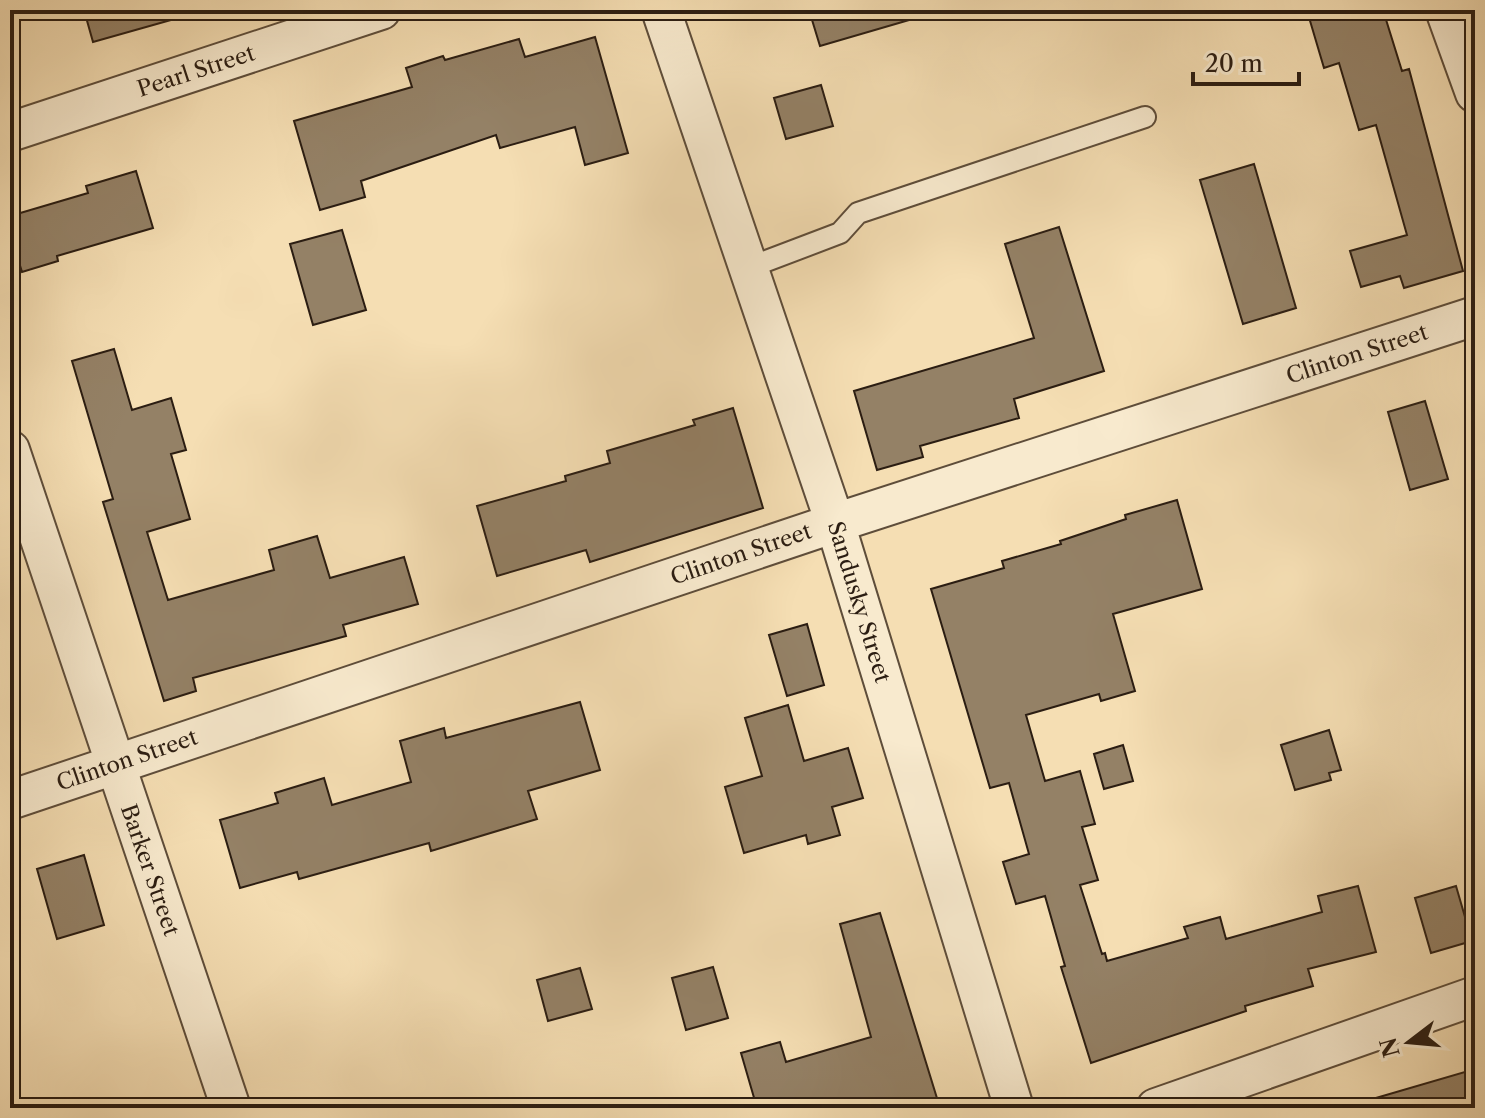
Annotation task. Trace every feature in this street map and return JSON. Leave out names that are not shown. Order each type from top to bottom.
[{"type":"street","name":"Pearl Street","points":[[10,132],[381,10]]},
{"type":"street","name":"Sandusky Street","points":[[661,10],[835,523],[1014,1108]]},
{"type":"street","points":[[1445,10],[1475,93]]},
{"type":"street","name":"Clinton Street","points":[[10,800],[835,523],[1475,316]]},
{"type":"street","name":"Barker Street","points":[[10,450],[231,1108]]},
{"type":"street","points":[[1156,1108],[1475,996]]},
{"type":"lane","points":[[748,268],[840,233],[858,213],[1145,117]]},
{"type":"building","points":[[84,10],[177,10],[178,18],[93,42]]},
{"type":"building","points":[[809,10],[915,10],[916,18],[820,46]]},
{"type":"building","points":[[1323,10],[1383,10],[1402,71],[1409,69],[1463,271],[1404,288],[1400,276],[1361,287],[1350,251],[1407,235],[1376,125],[1359,130],[1339,63],[1324,68],[1308,14]]},
{"type":"building","points":[[595,37],[628,153],[585,165],[575,127],[500,148],[496,135],[361,181],[365,197],[320,210],[294,121],[412,87],[406,68],[443,56],[445,60],[519,39],[525,57]]},
{"type":"building","points":[[821,85],[833,126],[786,139],[774,98]]},
{"type":"building","points":[[1254,164],[1296,308],[1243,324],[1200,180]]},
{"type":"building","points":[[136,171],[153,228],[57,256],[58,261],[22,272],[10,233],[10,216],[88,193],[86,186]]},
{"type":"building","points":[[1059,227],[1104,371],[1014,399],[1019,418],[920,446],[923,457],[877,470],[854,391],[1034,338],[1005,244]]},
{"type":"building","points":[[342,230],[366,310],[313,325],[290,244]]},
{"type":"building","points":[[114,349],[132,410],[171,398],[186,450],[171,454],[190,519],[147,532],[168,600],[274,570],[269,550],[317,536],[330,578],[404,557],[418,604],[343,625],[346,636],[193,678],[196,691],[164,701],[103,502],[113,499],[72,361]]},
{"type":"building","points":[[1425,401],[1448,479],[1410,490],[1388,412]]},
{"type":"building","points":[[733,408],[763,508],[590,562],[586,550],[497,576],[477,506],[566,481],[565,476],[610,463],[607,451],[695,425],[693,420]]},
{"type":"building","points":[[1177,500],[1202,589],[1113,614],[1135,691],[1101,701],[1099,694],[1026,715],[1045,781],[1080,771],[1095,824],[1082,827],[1098,880],[1080,885],[1102,954],[1105,953],[1107,961],[1188,938],[1184,927],[1220,917],[1226,939],[1322,912],[1318,896],[1358,886],[1376,952],[1308,969],[1313,986],[1245,1006],[1246,1011],[1091,1063],[1061,967],[1065,966],[1045,896],[1016,904],[1003,862],[1029,854],[1009,783],[990,788],[931,589],[1004,568],[1002,561],[1061,544],[1060,541],[1126,519],[1125,515]]},
{"type":"building","points":[[807,624],[824,685],[787,696],[769,635]]},
{"type":"building","points":[[580,702],[600,770],[528,791],[537,819],[431,851],[429,843],[299,879],[297,872],[240,888],[220,820],[278,803],[275,793],[324,778],[332,805],[411,782],[400,741],[444,728],[446,738]]},
{"type":"building","points":[[788,705],[804,761],[848,748],[863,798],[832,807],[840,835],[808,844],[806,835],[744,853],[725,787],[762,776],[745,718]]},
{"type":"building","points":[[1329,730],[1341,770],[1329,773],[1331,780],[1295,790],[1281,745]]},
{"type":"building","points":[[1123,745],[1133,781],[1104,789],[1094,754]]},
{"type":"building","points":[[84,855],[104,925],[57,939],[37,869]]},
{"type":"building","points":[[1456,886],[1472,941],[1431,953],[1415,898]]},
{"type":"building","points":[[880,913],[940,1108],[757,1108],[741,1053],[780,1042],[786,1062],[871,1037],[840,924]]},
{"type":"building","points":[[713,967],[728,1018],[686,1030],[672,978]]},
{"type":"building","points":[[580,968],[592,1009],[548,1021],[537,980]]},
{"type":"building","points":[[1475,1069],[1475,1108],[1370,1108],[1369,1100]]}]
